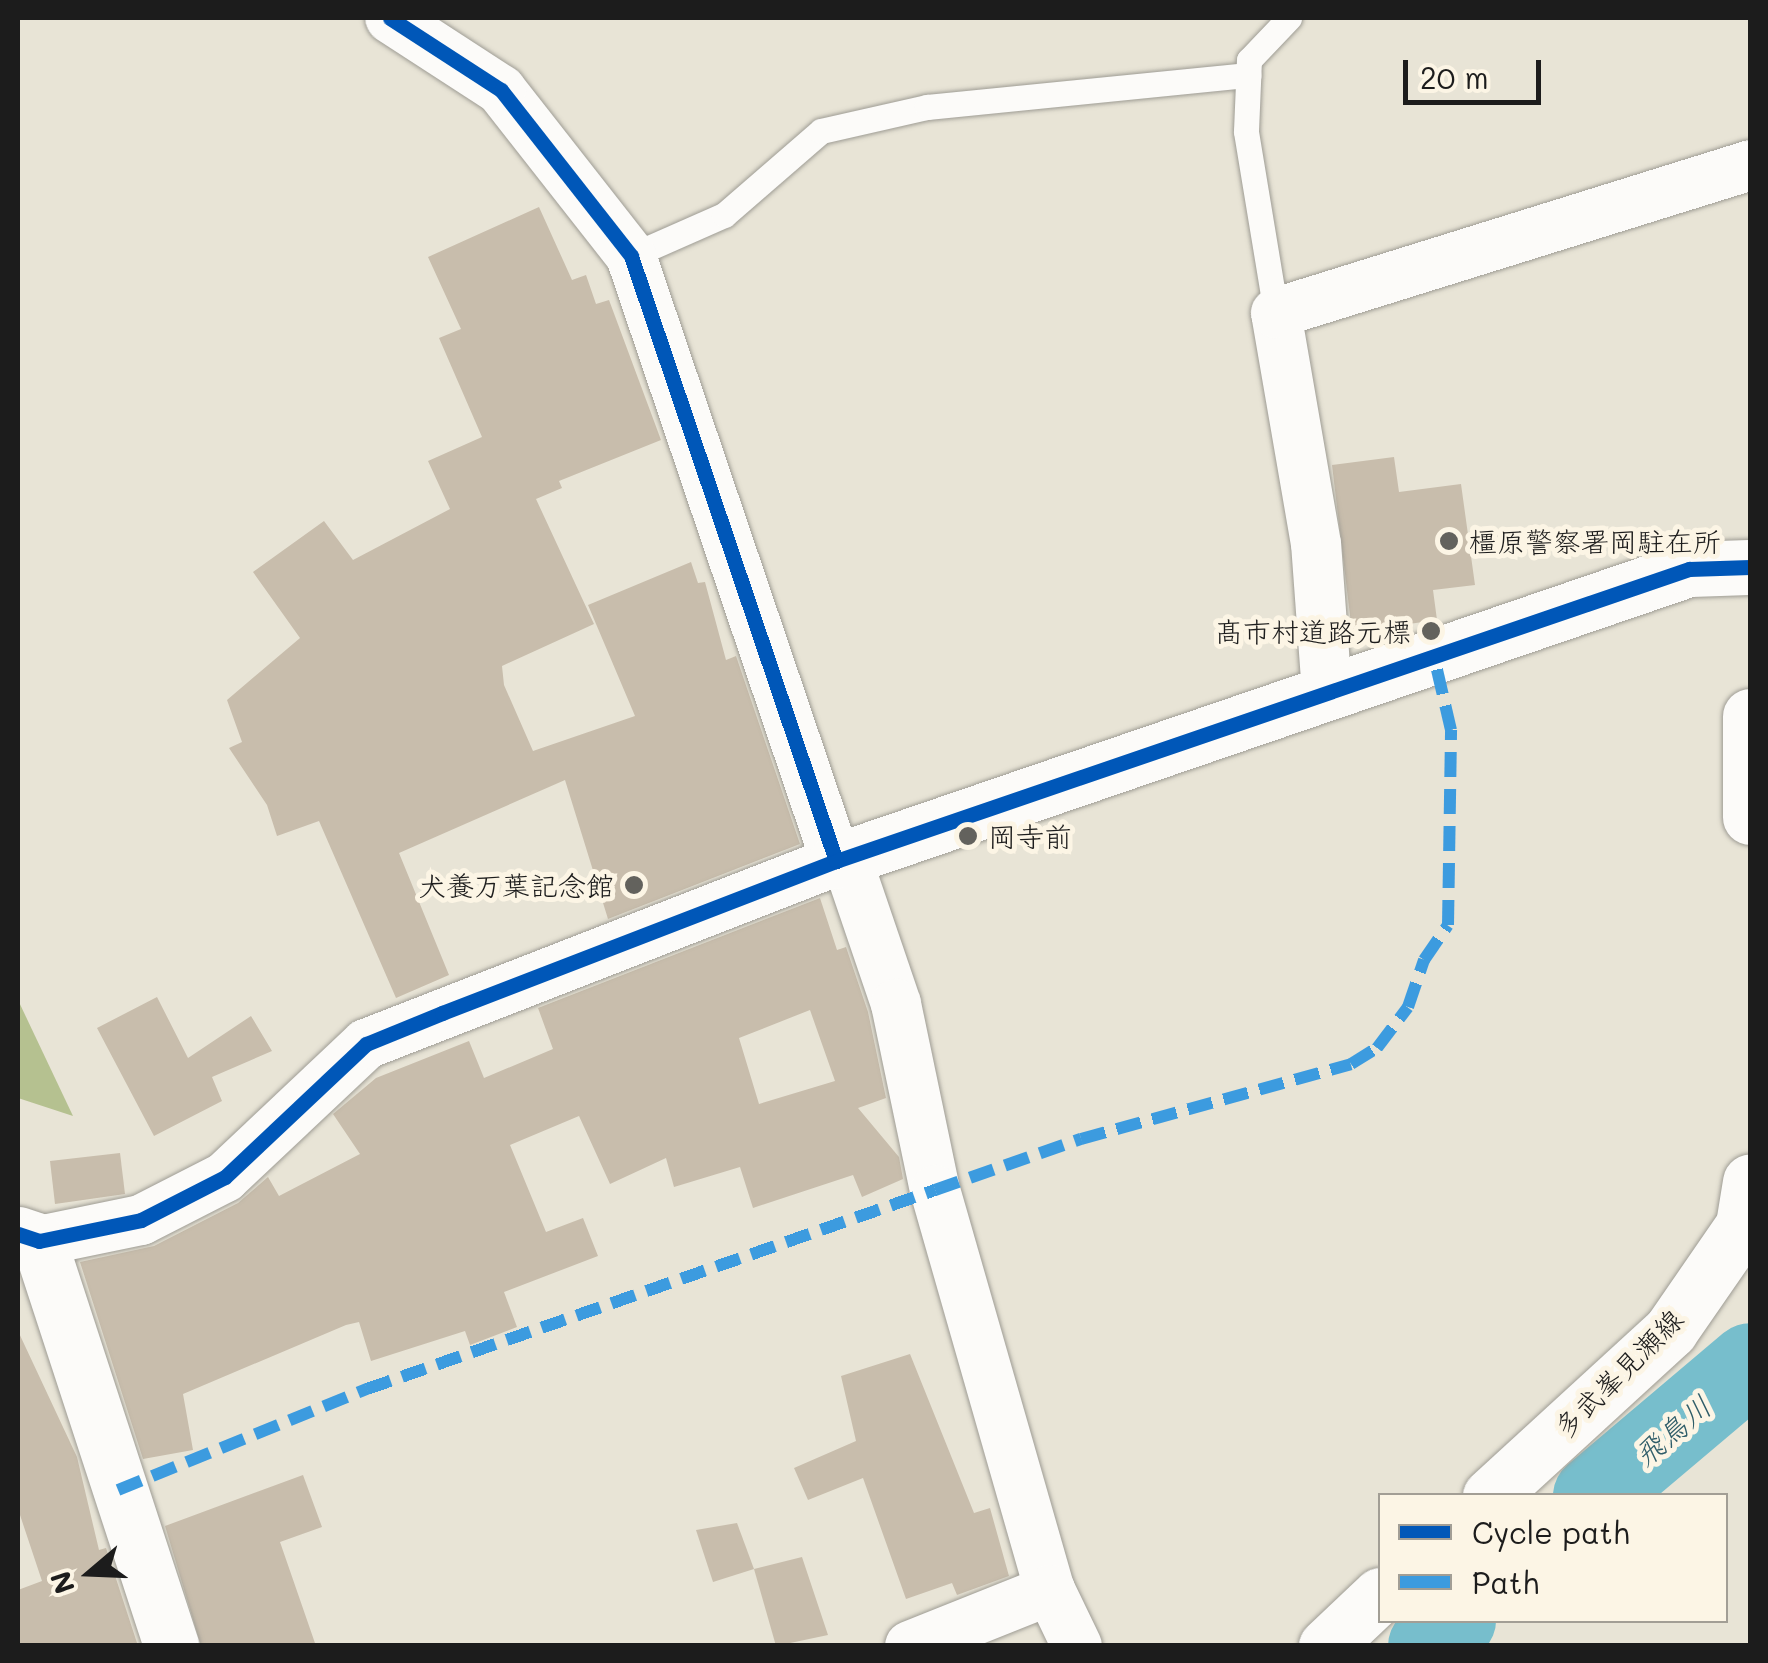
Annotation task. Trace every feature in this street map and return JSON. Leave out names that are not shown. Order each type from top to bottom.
[{"type":"street","points":[[390,18],[501,90],[631,256],[841,859],[896,1004],[936,1190],[1050,1590],[1077,1646]]},
{"type":"street","points":[[1327,693],[1316,544],[1276,313],[1750,165]]},
{"type":"street","points":[[171,1646],[28,1238],[141,1220],[226,1177],[366,1044],[841,859],[1689,569],[1750,567]]},
{"type":"street","points":[[1750,716],[1750,817]]},
{"type":"street","name":"多武峯見瀬線","points":[[1493,1493],[1670,1331],[1742,1224],[1750,1182]]},
{"type":"street","points":[[910,1646],[1050,1590]]},
{"type":"street","points":[[1326,1646],[1378,1598]]},
{"type":"lane","points":[[1276,313],[1246,131],[1248,75],[1249,60],[1288,18]]},
{"type":"lane","points":[[631,256],[724,215],[821,131],[928,107],[1248,75]]},
{"type":"green space","points":[[18,1000],[73,1116],[18,1098]]},
{"type":"building","points":[[539,207],[572,280],[586,275],[596,304],[609,300],[661,440],[559,481],[562,488],[536,499],[594,624],[502,666],[504,685],[533,751],[635,716],[588,605],[691,562],[698,583],[705,582],[726,660],[736,656],[800,844],[608,919],[565,780],[399,853],[449,975],[396,998],[319,821],[277,836],[267,805],[229,748],[242,742],[227,700],[300,638],[253,572],[324,521],[353,560],[450,509],[428,461],[482,437],[439,338],[461,329],[428,257]]},
{"type":"building","points":[[1394,457],[1399,492],[1461,484],[1475,585],[1433,590],[1437,620],[1352,632],[1332,465]]},
{"type":"building","points":[[820,898],[837,950],[846,947],[868,1012],[886,1098],[858,1108],[899,1157],[903,1179],[862,1197],[853,1175],[753,1208],[740,1167],[674,1187],[666,1158],[610,1184],[579,1116],[510,1145],[546,1232],[583,1218],[598,1256],[504,1292],[517,1327],[470,1345],[465,1331],[371,1361],[359,1322],[346,1325],[183,1394],[193,1450],[143,1459],[80,1262],[154,1246],[238,1203],[268,1177],[279,1196],[360,1154],[333,1114],[376,1078],[469,1041],[484,1078],[553,1049],[538,1008]],"holes":[[[810,1010],[835,1081],[759,1104],[739,1038]]]},
{"type":"building","points":[[157,997],[188,1058],[251,1016],[272,1051],[212,1077],[222,1101],[154,1136],[97,1028]]},
{"type":"building","points":[[120,1153],[125,1194],[55,1204],[50,1161]]},
{"type":"building","points":[[18,1331],[77,1457],[99,1550],[106,1548],[138,1646],[18,1646],[18,1590],[42,1581],[18,1509]]},
{"type":"building","points":[[910,1354],[974,1513],[990,1508],[1009,1576],[957,1595],[952,1583],[906,1599],[863,1478],[808,1500],[794,1468],[856,1441],[841,1376]]},
{"type":"building","points":[[303,1475],[322,1527],[280,1542],[316,1646],[201,1646],[165,1526]]},
{"type":"building","points":[[737,1523],[754,1569],[713,1582],[696,1530]]},
{"type":"building","points":[[802,1557],[828,1635],[776,1646],[754,1569]]},
{"type":"waterway","name":"飛鳥川","points":[[1598,1493],[1750,1364]]},
{"type":"waterway","name":"飛鳥川","points":[[1429,1646],[1452,1623]]},
{"type":"marked path","points":[[118,1490],[367,1389],[1081,1139],[1351,1064],[1377,1048],[1408,1007],[1424,960],[1448,925],[1451,730],[1434,657]]},
{"type":"cycle path","points":[[390,18],[501,90],[631,256],[836,861]]},
{"type":"cycle path","points":[[18,1234],[39,1241],[141,1220],[225,1177],[366,1044],[836,861],[1689,569],[1750,567]]},
{"type":"place","name":"橿原警察署岡駐在所","points":[[1449,541]]},
{"type":"place","name":"髙市村道路元標","points":[[1431,631]]},
{"type":"place","name":"岡寺前","points":[[968,836]]},
{"type":"place","name":"犬養万葉記念館","points":[[634,885]]}]
